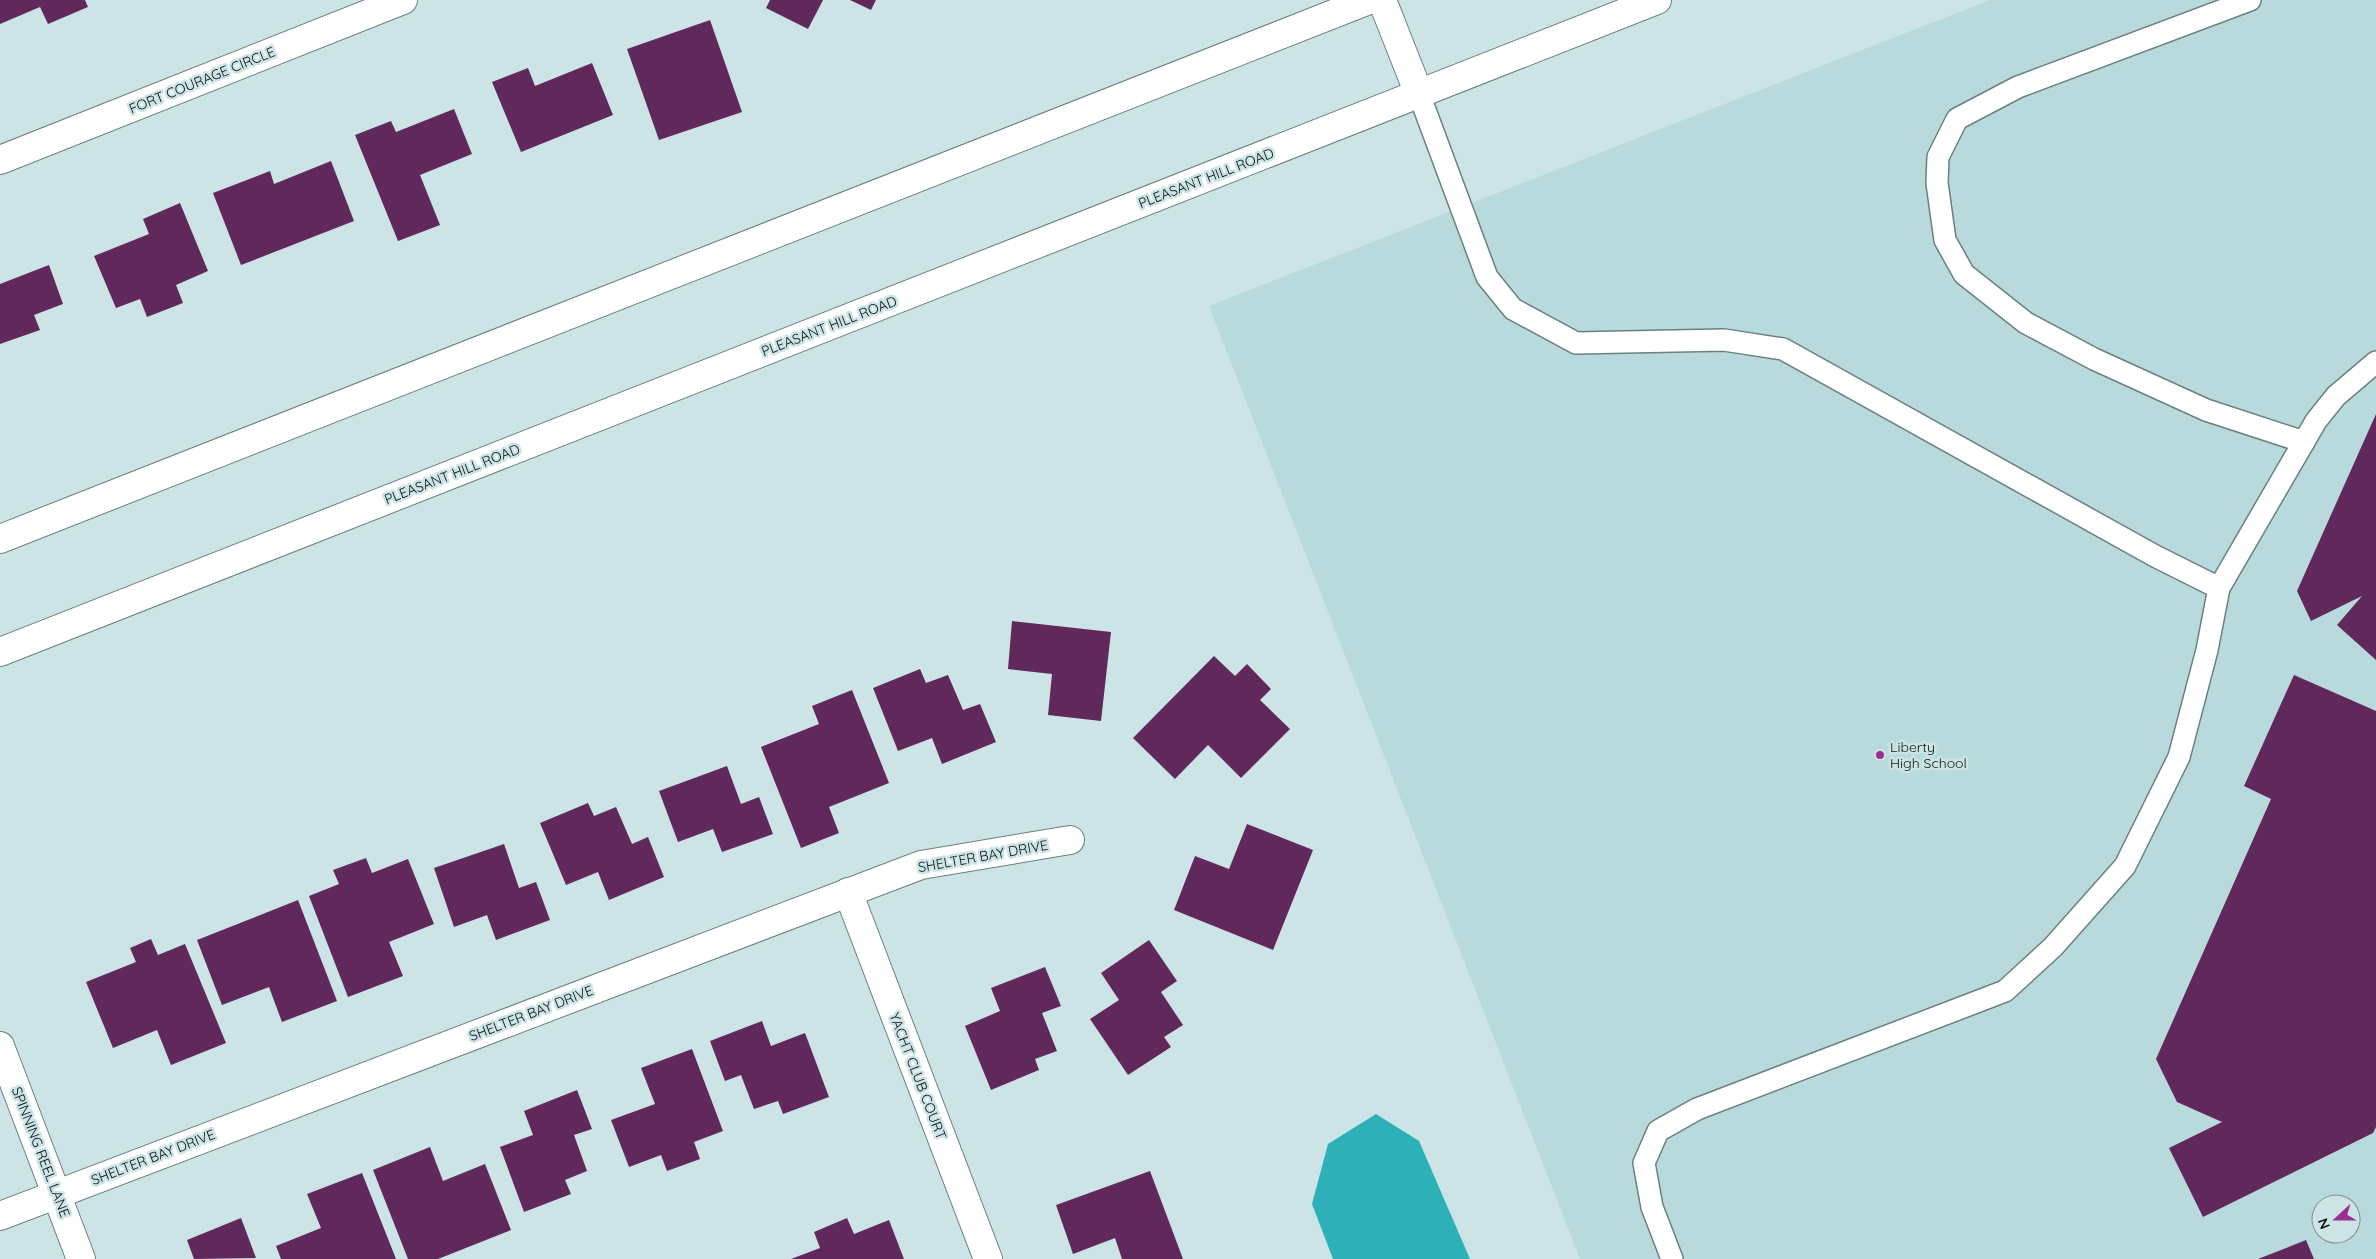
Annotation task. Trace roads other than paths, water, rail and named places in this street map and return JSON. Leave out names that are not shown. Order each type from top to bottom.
[{"type":"main road","name":"FORT COURAGE CIRCLE","points":[[0,160],[403,0]]},
{"type":"main road","points":[[0,539],[1369,0]]},
{"type":"main road","points":[[1382,0],[1419,94]]},
{"type":"main road","name":"PLEASANT HILL ROAD","points":[[0,652],[1657,0]]},
{"type":"main road","name":"SHELTER BAY DRIVE","points":[[0,1216],[921,865],[1070,840]]},
{"type":"main road","name":"YACHT CLUB COURT","points":[[848,892],[988,1259]]},
{"type":"main road","name":"SPINNING REEL LANE","points":[[0,1046],[81,1259]]},
{"type":"lane","points":[[2250,0],[2018,87],[1957,119],[1938,157],[1937,183],[1946,240],[1964,274],[2026,323],[2094,359],[2206,410],[2304,442]]},
{"type":"lane","points":[[1419,94],[1487,277],[1513,309],[1576,342],[1724,340],[1783,348],[2154,556],[2219,588]]},
{"type":"lane","points":[[1672,1259],[1652,1207],[1644,1163],[1658,1131],[1697,1109],[2005,991],[2052,947],[2125,866],[2179,757],[2207,650],[2219,588],[2316,421],[2336,396],[2376,362]]},
{"type":"water","points":[[1376,1114],[1419,1141],[1470,1259],[1333,1259],[1312,1204],[1328,1144]]},
{"type":"place","name":"Liberty High School","points":[[1880,755]]}]
